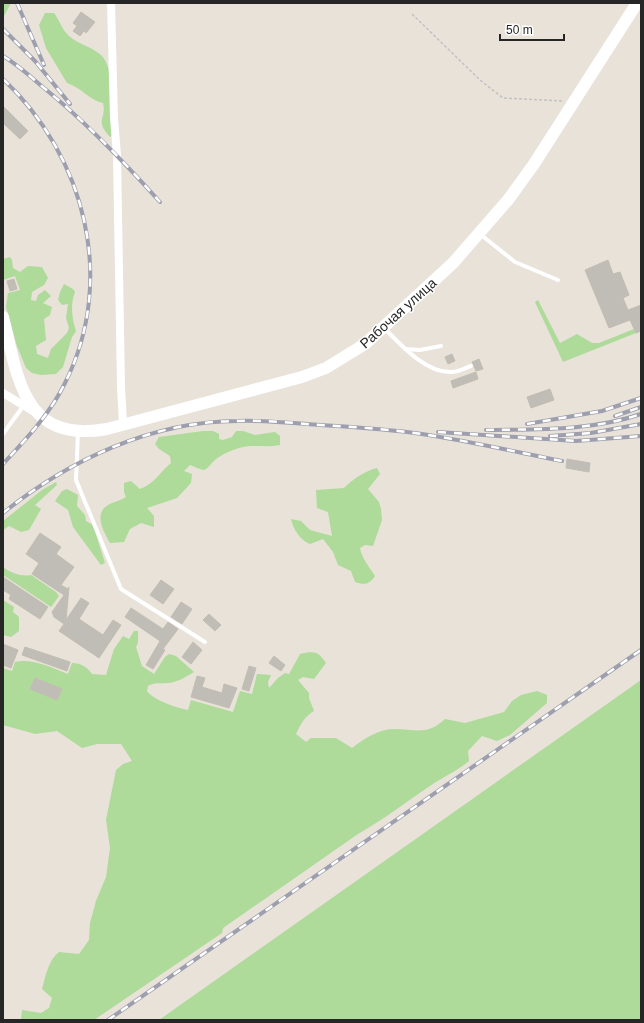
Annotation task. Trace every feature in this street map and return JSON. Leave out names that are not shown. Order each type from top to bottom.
[{"type":"street","points":[[111,3],[114,118],[117,155],[123,424]]},
{"type":"street","name":"Рабочая улица","points":[[3,393],[61,427],[91,432],[302,377],[326,368],[346,357],[383,328],[437,279],[480,234],[534,164],[637,3]]},
{"type":"street","name":"Рабочая улица","points":[[3,317],[20,387],[27,401],[37,414]]},
{"type":"lane","points":[[480,234],[515,262],[558,280]]},
{"type":"lane","points":[[383,328],[414,358],[443,371],[452,373],[471,366]]},
{"type":"lane","points":[[405,349],[420,350],[441,346]]},
{"type":"lane","points":[[3,434],[24,405]]},
{"type":"lane","points":[[78,431],[76,480],[121,588],[205,642]]},
{"type":"path","points":[[412,14],[480,80],[503,98],[574,102]]},
{"type":"green space","points":[[3,3],[11,3],[4,16],[3,16]]},
{"type":"green space","points":[[45,13],[54,13],[69,36],[97,52],[106,61],[109,70],[114,104],[115,134],[110,137],[105,131],[102,123],[104,113],[103,103],[93,99],[77,87],[67,83],[46,48],[39,25]]},
{"type":"green space","points":[[10,257],[13,268],[20,272],[28,266],[42,267],[48,278],[44,285],[32,292],[31,300],[36,301],[38,295],[45,290],[51,296],[43,303],[52,307],[50,315],[44,319],[46,340],[36,346],[37,354],[48,358],[51,349],[67,333],[69,328],[66,318],[68,304],[62,305],[58,300],[64,284],[73,289],[75,292],[72,301],[72,312],[76,331],[72,337],[63,367],[56,374],[41,375],[32,373],[26,368],[17,346],[6,307],[8,293],[20,290],[15,276],[3,280],[3,259]]},
{"type":"green space","points":[[538,300],[560,343],[577,334],[592,343],[599,343],[634,329],[636,333],[563,362],[535,302]]},
{"type":"green space","points":[[213,431],[219,434],[219,439],[223,440],[232,437],[236,431],[243,431],[255,435],[275,432],[280,436],[280,445],[249,446],[236,449],[218,457],[205,470],[190,465],[184,471],[192,474],[191,483],[177,498],[147,508],[154,516],[154,527],[141,523],[130,529],[124,542],[110,543],[103,529],[100,518],[104,509],[108,505],[126,497],[124,492],[124,483],[131,481],[140,489],[145,487],[149,485],[171,463],[170,456],[159,449],[155,444],[159,437]]},
{"type":"green space","points":[[377,468],[380,474],[368,489],[379,502],[382,520],[373,546],[365,545],[360,548],[364,559],[375,576],[368,583],[361,584],[355,582],[351,571],[338,565],[333,552],[323,539],[310,544],[303,540],[293,527],[291,519],[301,521],[310,530],[332,536],[328,512],[317,508],[316,490],[344,488],[359,476]]},
{"type":"green space","points":[[56,482],[57,485],[35,505],[41,509],[29,530],[21,532],[9,526],[3,530],[3,521],[42,490]]},
{"type":"green space","points":[[67,489],[78,495],[77,506],[85,515],[86,521],[93,525],[105,563],[101,565],[73,527],[68,510],[55,501],[62,491]]},
{"type":"green space","points":[[3,567],[16,574],[31,575],[56,592],[59,596],[51,607],[3,575]]},
{"type":"green space","points":[[3,600],[14,607],[13,612],[19,617],[19,631],[11,637],[3,635]]},
{"type":"green space","points":[[134,631],[138,631],[138,643],[136,647],[142,666],[154,674],[165,657],[169,654],[176,656],[194,672],[174,682],[150,685],[148,686],[147,691],[160,700],[188,710],[191,700],[233,712],[240,691],[252,694],[257,674],[271,675],[268,682],[269,688],[285,673],[289,674],[300,654],[312,652],[318,654],[326,663],[314,679],[303,677],[298,680],[309,693],[309,698],[314,711],[303,721],[296,734],[306,742],[311,738],[336,738],[352,748],[366,738],[388,729],[427,730],[433,728],[445,719],[465,723],[504,712],[512,701],[521,695],[537,691],[547,695],[547,703],[510,735],[497,741],[482,736],[468,751],[469,761],[464,765],[358,834],[223,928],[222,933],[94,1020],[21,1020],[22,1010],[41,1013],[49,1008],[52,998],[42,989],[48,969],[55,956],[59,952],[79,954],[89,940],[90,923],[96,901],[106,877],[110,848],[106,820],[116,770],[123,764],[132,761],[121,744],[97,744],[82,748],[57,731],[35,734],[3,725],[3,668],[12,671],[15,662],[28,661],[42,664],[68,674],[72,663],[75,663],[84,666],[92,674],[106,675],[114,649],[123,636],[129,639]]},
{"type":"green space","points":[[641,680],[641,1020],[159,1020]]},
{"type":"building","points":[[81,12],[95,22],[86,33],[84,31],[80,36],[73,31],[77,26],[73,23]]},
{"type":"building","points":[[3,106],[28,131],[20,139],[3,123]]},
{"type":"building","points":[[608,260],[613,274],[620,272],[629,295],[623,298],[628,310],[641,305],[641,331],[636,333],[630,320],[609,328],[585,270]]},
{"type":"building","points":[[14,279],[17,289],[10,291],[7,281]]},
{"type":"building","points":[[452,354],[455,361],[448,364],[445,357]]},
{"type":"building","points":[[479,359],[483,369],[476,371],[472,362]]},
{"type":"building","points":[[476,372],[478,379],[453,388],[451,381]]},
{"type":"building","points":[[550,389],[554,400],[531,408],[527,397]]},
{"type":"building","points":[[567,459],[590,463],[589,472],[566,468]]},
{"type":"building","points":[[40,533],[61,547],[56,554],[74,567],[61,585],[68,589],[69,587],[66,620],[81,598],[89,603],[79,619],[103,635],[113,620],[121,625],[99,658],[59,631],[64,624],[54,617],[52,612],[64,595],[32,574],[39,563],[26,554]]},
{"type":"building","points":[[3,577],[48,607],[40,619],[9,599],[11,595],[3,590]]},
{"type":"building","points":[[161,580],[174,589],[163,604],[150,595]]},
{"type":"building","points":[[181,602],[192,609],[182,624],[171,617]]},
{"type":"building","points":[[131,608],[163,629],[168,622],[178,629],[163,649],[165,650],[153,669],[146,665],[160,641],[125,617]]},
{"type":"building","points":[[209,614],[221,625],[215,631],[203,620]]},
{"type":"building","points":[[193,642],[202,650],[191,664],[182,657]]},
{"type":"building","points":[[3,644],[18,650],[11,668],[3,665]]},
{"type":"building","points":[[25,647],[70,662],[67,671],[22,655]]},
{"type":"building","points":[[274,656],[285,665],[281,671],[269,663]]},
{"type":"building","points":[[249,666],[256,668],[249,691],[242,689]]},
{"type":"building","points":[[197,676],[205,678],[202,687],[222,693],[224,684],[237,688],[229,708],[191,697]]},
{"type":"building","points":[[35,678],[62,689],[57,700],[30,689]]},
{"type":"railway","points":[[17,3],[44,65]]},
{"type":"railway","points":[[3,29],[35,61],[70,104]]},
{"type":"railway","points":[[3,56],[24,71],[90,128],[160,202]]},
{"type":"railway","points":[[3,79],[31,110],[55,144],[72,182],[84,221],[90,262],[89,303],[81,344],[65,383],[45,416],[3,464]]},
{"type":"railway","points":[[527,424],[602,411],[641,398]]},
{"type":"railway","points":[[615,416],[641,407]]},
{"type":"railway","points":[[486,430],[545,429],[584,426],[603,424],[641,414]]},
{"type":"railway","points":[[3,513],[55,476],[113,447],[143,436],[174,428],[206,423],[269,421],[396,431],[457,440],[562,461]]},
{"type":"railway","points":[[550,436],[591,433],[641,424]]},
{"type":"railway","points":[[438,432],[576,441],[641,436]]},
{"type":"railway","points":[[108,1020],[641,650]]}]
